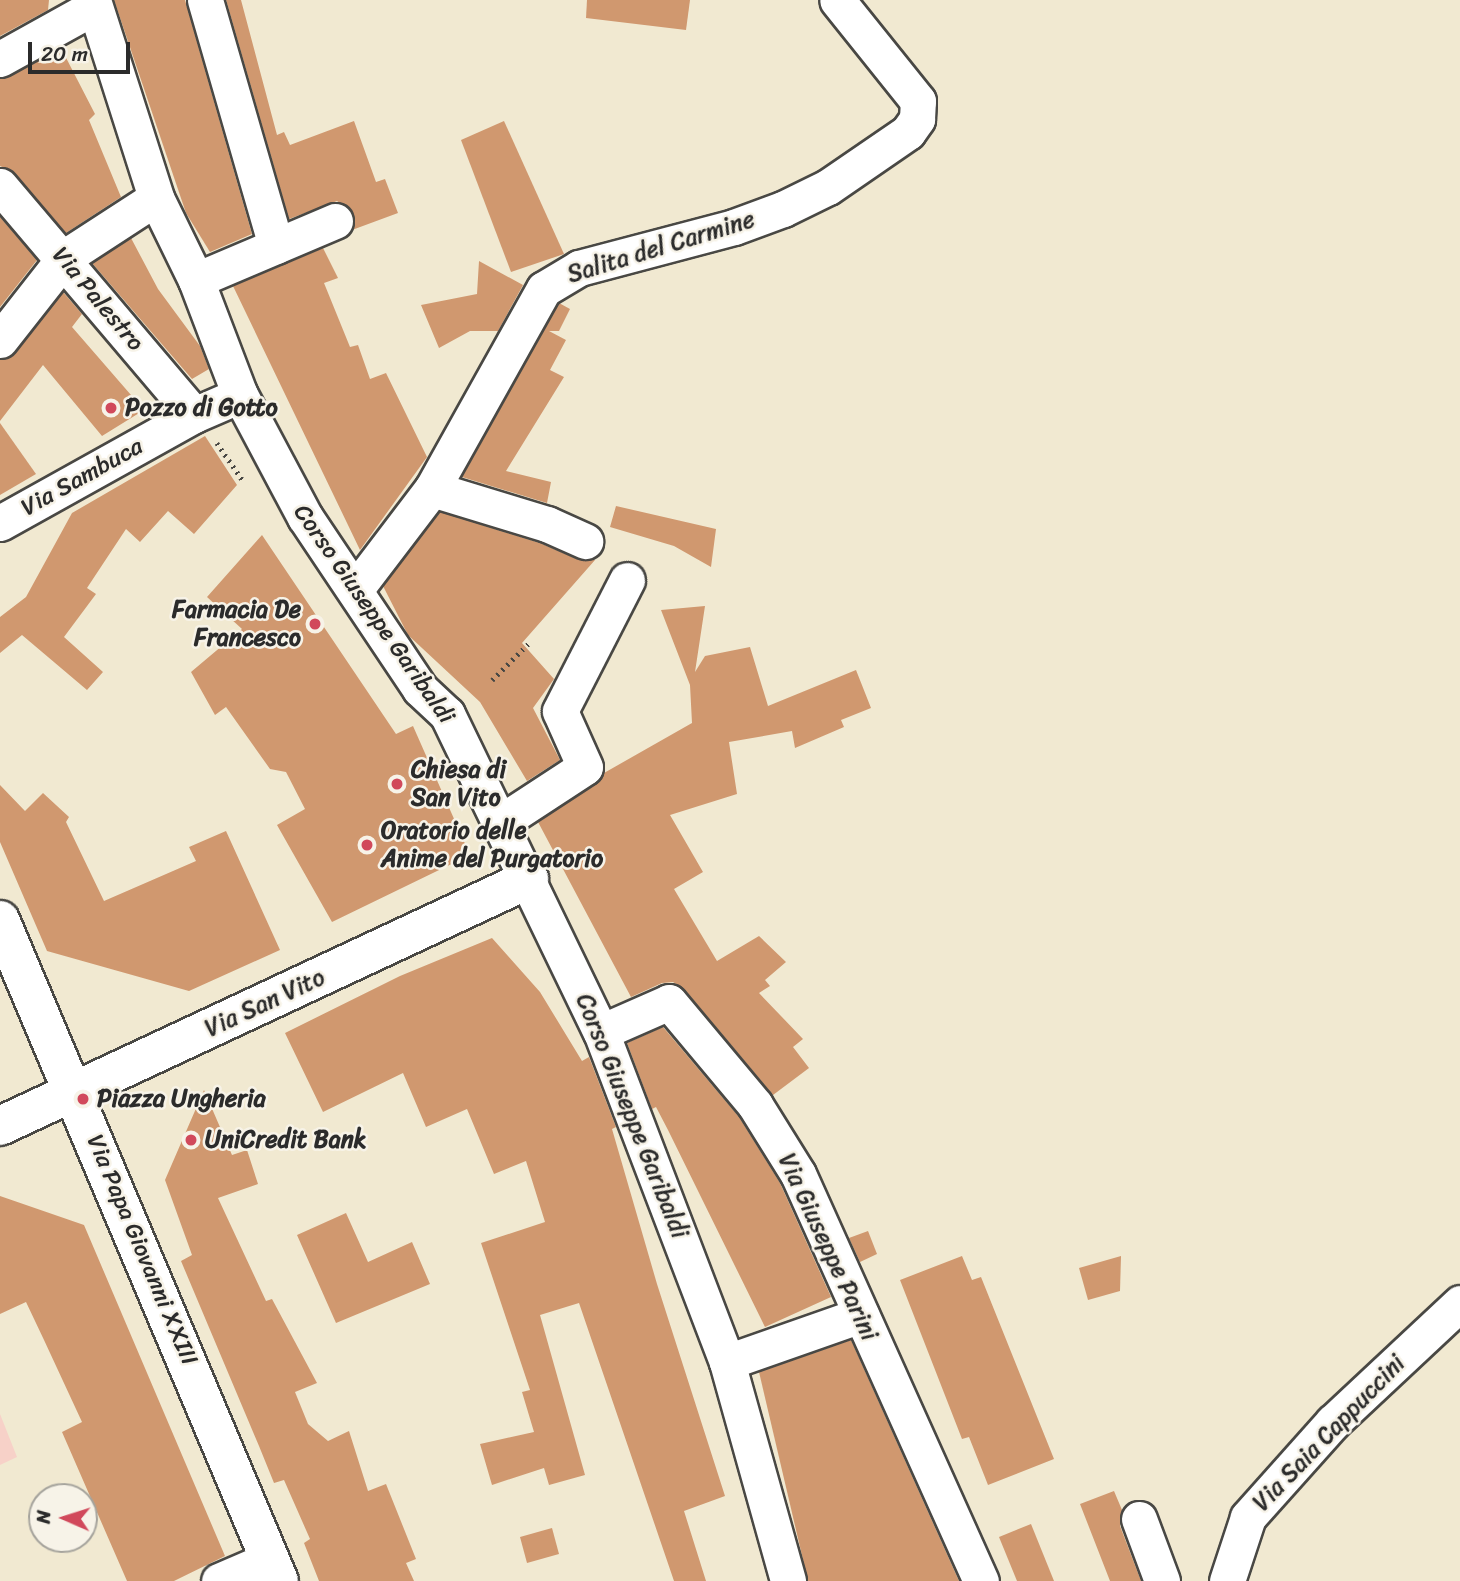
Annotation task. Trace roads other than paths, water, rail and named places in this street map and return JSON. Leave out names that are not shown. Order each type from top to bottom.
[{"type":"main road","name":"Via San Vito","points":[[0,1126],[528,879]]},
{"type":"main road","name":"Via Papa Giovanni XXIII","points":[[0,920],[76,1092],[275,1570]]},
{"type":"street","points":[[205,0],[276,246]]},
{"type":"street","name":"Salita del Carmine","points":[[355,590],[432,489],[533,303],[561,275],[783,209],[828,187],[908,132],[917,118],[918,101],[837,0]]},
{"type":"street","points":[[0,59],[94,4]]},
{"type":"street","name":"Corso Giuseppe Garibaldi","points":[[94,4],[156,198],[196,280],[240,395],[299,507],[421,690],[447,714],[601,1032],[727,1362],[788,1581]]},
{"type":"street","name":"Via Palestro","points":[[0,186],[65,257],[194,415]]},
{"type":"street","points":[[0,340],[65,257],[156,198]]},
{"type":"street","points":[[196,280],[335,221]]},
{"type":"street","name":"Via Sambuca","points":[[0,523],[194,415],[240,395]]},
{"type":"street","points":[[432,489],[585,541]]},
{"type":"street","points":[[501,822],[585,768],[559,711],[627,580]]},
{"type":"street","name":"Via Giuseppe Parini","points":[[601,1032],[669,1002],[755,1105],[798,1174],[981,1581]]},
{"type":"street","name":"Via Saia Cappuccini","points":[[1227,1581],[1248,1517],[1333,1422],[1460,1303]]},
{"type":"street","points":[[727,1362],[862,1315]]},
{"type":"street","points":[[1139,1519],[1162,1581]]},
{"type":"street","points":[[219,1581],[275,1570]]},
{"type":"place","name":"Pozzo di Gotto","points":[[111,408]]},
{"type":"place","name":"Farmacia De Francesco","points":[[315,624]]},
{"type":"place","name":"Chiesa di San Vito","points":[[397,784]]},
{"type":"place","name":"Oratorio delle Anime del Purgatorio","points":[[367,845]]},
{"type":"place","name":"Piazza Ungheria","points":[[83,1099]]},
{"type":"place","name":"UniCredit Bank","points":[[191,1140]]}]
